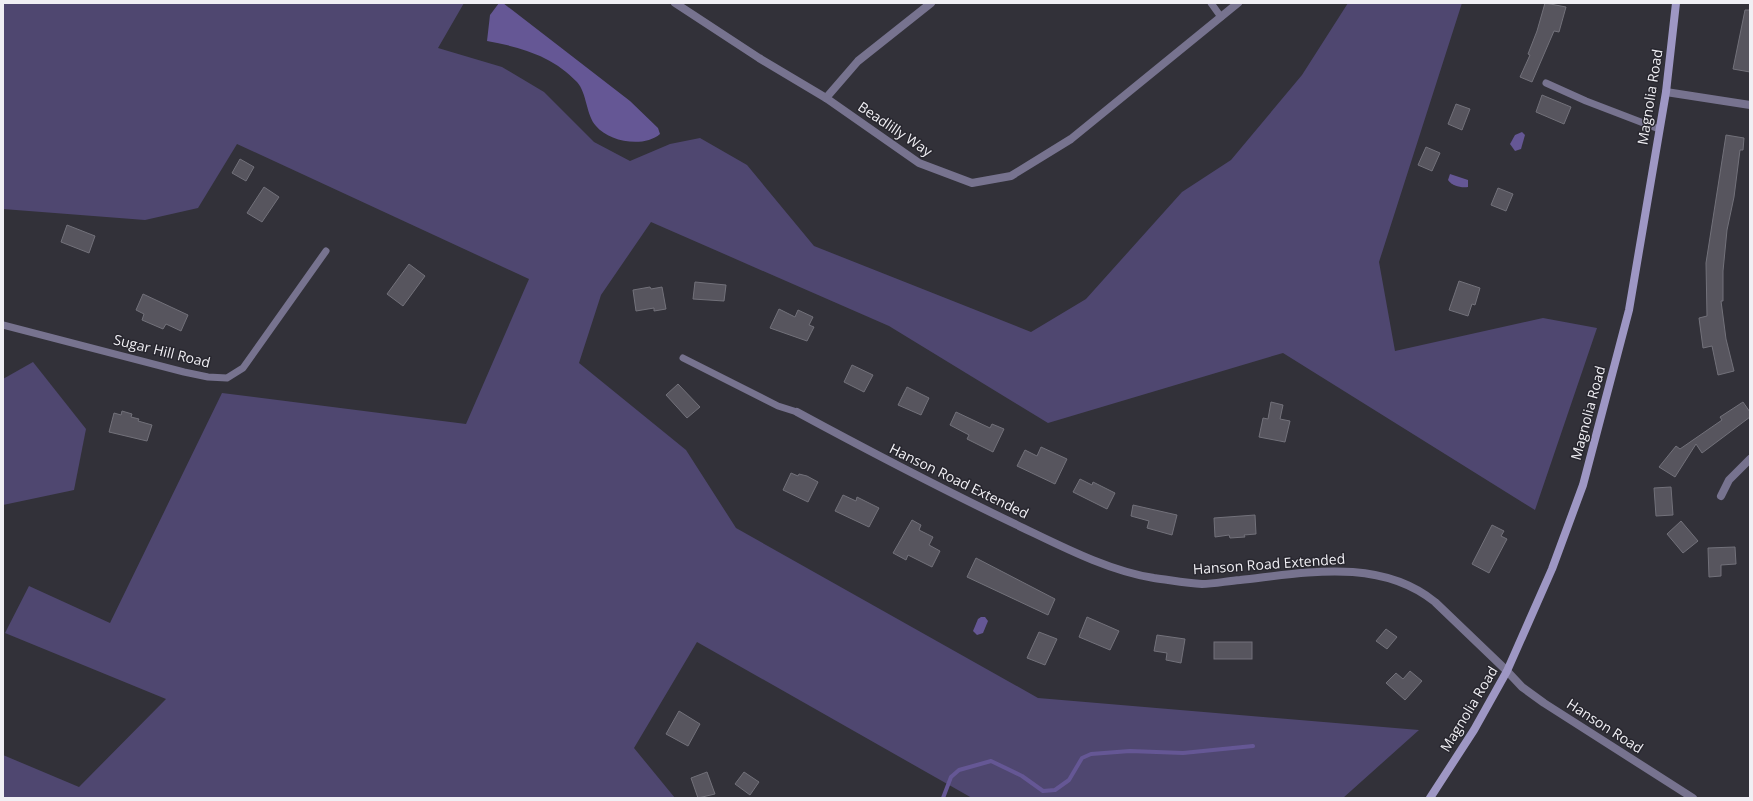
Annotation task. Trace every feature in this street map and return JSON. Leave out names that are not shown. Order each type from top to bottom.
[{"type":"main road","name":"Magnolia Road","points":[[1430,798],[1474,730],[1508,671],[1552,569],[1583,485],[1629,310],[1666,92],[1676,3]]},
{"type":"street","name":"Beadlilly Way","points":[[675,3],[759,58],[826,98],[919,163],[972,183],[1011,176],[1071,139],[1238,3]]},
{"type":"street","points":[[826,98],[858,61],[931,3]]},
{"type":"street","points":[[1666,92],[1750,105]]},
{"type":"street","name":"Hanson Road Extended","points":[[796,412],[915,476],[1076,553],[1129,573],[1153,578],[1203,584],[1317,572],[1350,571],[1404,584],[1423,593],[1435,602],[1508,671]]},
{"type":"street","points":[[1721,496],[1728,480],[1750,459]]},
{"type":"street","name":"Hanson Road","points":[[1508,671],[1522,687],[1544,703],[1693,798]]},
{"type":"lane","points":[[1211,3],[1221,17]]},
{"type":"lane","points":[[1546,83],[1586,101],[1659,129]]},
{"type":"lane","name":"Sugar Hill Road","points":[[3,325],[184,372],[208,377],[227,378],[243,368],[326,251]]},
{"type":"lane","points":[[683,358],[778,406],[796,412]]},
{"type":"shaded area","points":[[3,3],[464,3],[438,48],[502,67],[544,92],[594,142],[630,161],[670,144],[700,138],[747,165],[814,246],[1031,332],[1086,299],[1182,192],[1231,160],[1302,75],[1348,3],[1462,3],[1379,262],[1395,351],[1543,318],[1597,328],[1535,510],[1283,353],[1048,423],[889,326],[651,222],[601,295],[579,363],[686,450],[736,528],[1038,698],[1419,730],[1343,798],[972,798],[697,642],[634,748],[675,798],[3,798],[3,755],[79,787],[166,699],[5,633],[29,586],[110,623],[222,393],[466,424],[529,279],[237,144],[198,208],[145,220],[3,209]]},
{"type":"shaded area","points":[[499,3],[503,3],[630,101],[658,128],[660,134],[645,141],[636,142],[609,136],[596,126],[590,116],[583,92],[577,82],[568,73],[547,59],[535,54],[512,46],[487,41],[490,15]]},
{"type":"shaded area","points":[[1522,132],[1525,135],[1521,149],[1515,151],[1510,144],[1515,135]]},
{"type":"shaded area","points":[[1450,174],[1468,180],[1468,187],[1460,187],[1452,184],[1448,180]]},
{"type":"shaded area","points":[[33,362],[86,429],[74,490],[3,505],[3,379]]},
{"type":"shaded area","points":[[985,617],[988,621],[983,633],[977,635],[973,631],[978,619]]},
{"type":"building","points":[[1545,3],[1566,7],[1559,32],[1554,31],[1532,82],[1520,77],[1530,55],[1528,54],[1537,31]]},
{"type":"building","points":[[1745,10],[1750,10],[1750,72],[1733,69]]},
{"type":"building","points":[[1542,95],[1571,107],[1564,124],[1536,112]]},
{"type":"building","points":[[1456,104],[1470,109],[1462,130],[1448,124]]},
{"type":"building","points":[[1726,135],[1744,138],[1743,150],[1740,150],[1734,197],[1727,230],[1723,271],[1723,301],[1721,301],[1726,339],[1734,371],[1718,375],[1712,346],[1703,348],[1699,318],[1707,316],[1706,263]]},
{"type":"building","points":[[1426,147],[1440,153],[1432,171],[1418,165]]},
{"type":"building","points":[[240,159],[254,167],[246,181],[232,173]]},
{"type":"building","points":[[264,187],[279,197],[262,222],[247,213]]},
{"type":"building","points":[[1498,188],[1513,194],[1506,211],[1491,205]]},
{"type":"building","points":[[67,225],[95,236],[89,253],[61,242]]},
{"type":"building","points":[[409,264],[425,276],[403,306],[387,294]]},
{"type":"building","points":[[1459,281],[1480,288],[1475,305],[1472,304],[1468,316],[1449,310]]},
{"type":"building","points":[[695,282],[726,285],[724,301],[693,299]]},
{"type":"building","points":[[650,287],[651,289],[662,287],[666,309],[654,311],[654,308],[636,311],[633,290]]},
{"type":"building","points":[[143,294],[188,315],[181,331],[166,324],[163,329],[142,320],[144,314],[136,310]]},
{"type":"building","points":[[779,309],[795,317],[798,310],[813,317],[809,325],[814,327],[807,341],[770,328]]},
{"type":"building","points":[[852,365],[873,375],[864,392],[844,382]]},
{"type":"building","points":[[678,384],[700,407],[687,418],[666,395]]},
{"type":"building","points":[[907,387],[929,398],[921,415],[898,405]]},
{"type":"building","points":[[1271,402],[1283,405],[1280,419],[1290,421],[1285,442],[1259,437],[1263,418],[1268,419]]},
{"type":"building","points":[[1743,402],[1750,412],[1750,417],[1702,453],[1696,444],[1675,477],[1659,467],[1676,446],[1680,449],[1722,420],[1720,417]]},
{"type":"building","points":[[122,411],[132,414],[131,417],[139,419],[138,421],[152,425],[147,441],[109,432],[114,413],[121,415]]},
{"type":"building","points":[[956,412],[990,428],[992,424],[1004,429],[993,452],[967,439],[969,435],[950,425]]},
{"type":"building","points":[[1041,447],[1067,459],[1055,484],[1017,466],[1025,450],[1037,456]]},
{"type":"building","points":[[791,473],[798,476],[799,474],[807,476],[818,482],[808,502],[783,490]]},
{"type":"building","points":[[1080,479],[1092,485],[1093,482],[1115,493],[1107,509],[1073,492]]},
{"type":"building","points":[[1671,487],[1673,515],[1656,516],[1654,488]]},
{"type":"building","points":[[843,495],[856,501],[857,497],[879,508],[869,527],[835,511]]},
{"type":"building","points":[[1133,505],[1177,515],[1172,535],[1147,528],[1149,521],[1131,516]]},
{"type":"building","points":[[1255,515],[1256,534],[1244,535],[1245,537],[1230,538],[1229,535],[1215,537],[1214,518]]},
{"type":"building","points":[[912,520],[921,525],[919,530],[933,537],[929,545],[940,551],[932,567],[908,555],[906,560],[893,553]]},
{"type":"building","points":[[1681,521],[1698,541],[1683,553],[1667,534]]},
{"type":"building","points":[[1492,525],[1504,531],[1501,536],[1507,539],[1489,573],[1472,564]]},
{"type":"building","points":[[1735,547],[1736,564],[1721,565],[1721,576],[1709,577],[1708,548]]},
{"type":"building","points":[[976,558],[1055,599],[1048,615],[967,577]]},
{"type":"building","points":[[1087,617],[1119,631],[1110,650],[1079,637]]},
{"type":"building","points":[[1386,629],[1397,637],[1387,649],[1376,641]]},
{"type":"building","points":[[1039,632],[1057,639],[1045,665],[1027,658]]},
{"type":"building","points":[[1157,635],[1185,639],[1181,663],[1166,660],[1167,653],[1154,651]]},
{"type":"building","points":[[1214,642],[1252,642],[1252,659],[1214,659]]},
{"type":"building","points":[[1410,671],[1422,681],[1405,700],[1386,683],[1396,673],[1403,679]]},
{"type":"building","points":[[679,711],[700,724],[688,746],[666,734]]},
{"type":"building","points":[[707,772],[715,794],[698,798],[691,778]]},
{"type":"building","points":[[744,772],[759,782],[750,795],[735,784]]},
{"type":"waterway","points":[[943,798],[951,777],[959,770],[991,761],[1022,776],[1043,791],[1055,790],[1069,780],[1082,758],[1091,754],[1130,751],[1183,753],[1253,746]]}]
